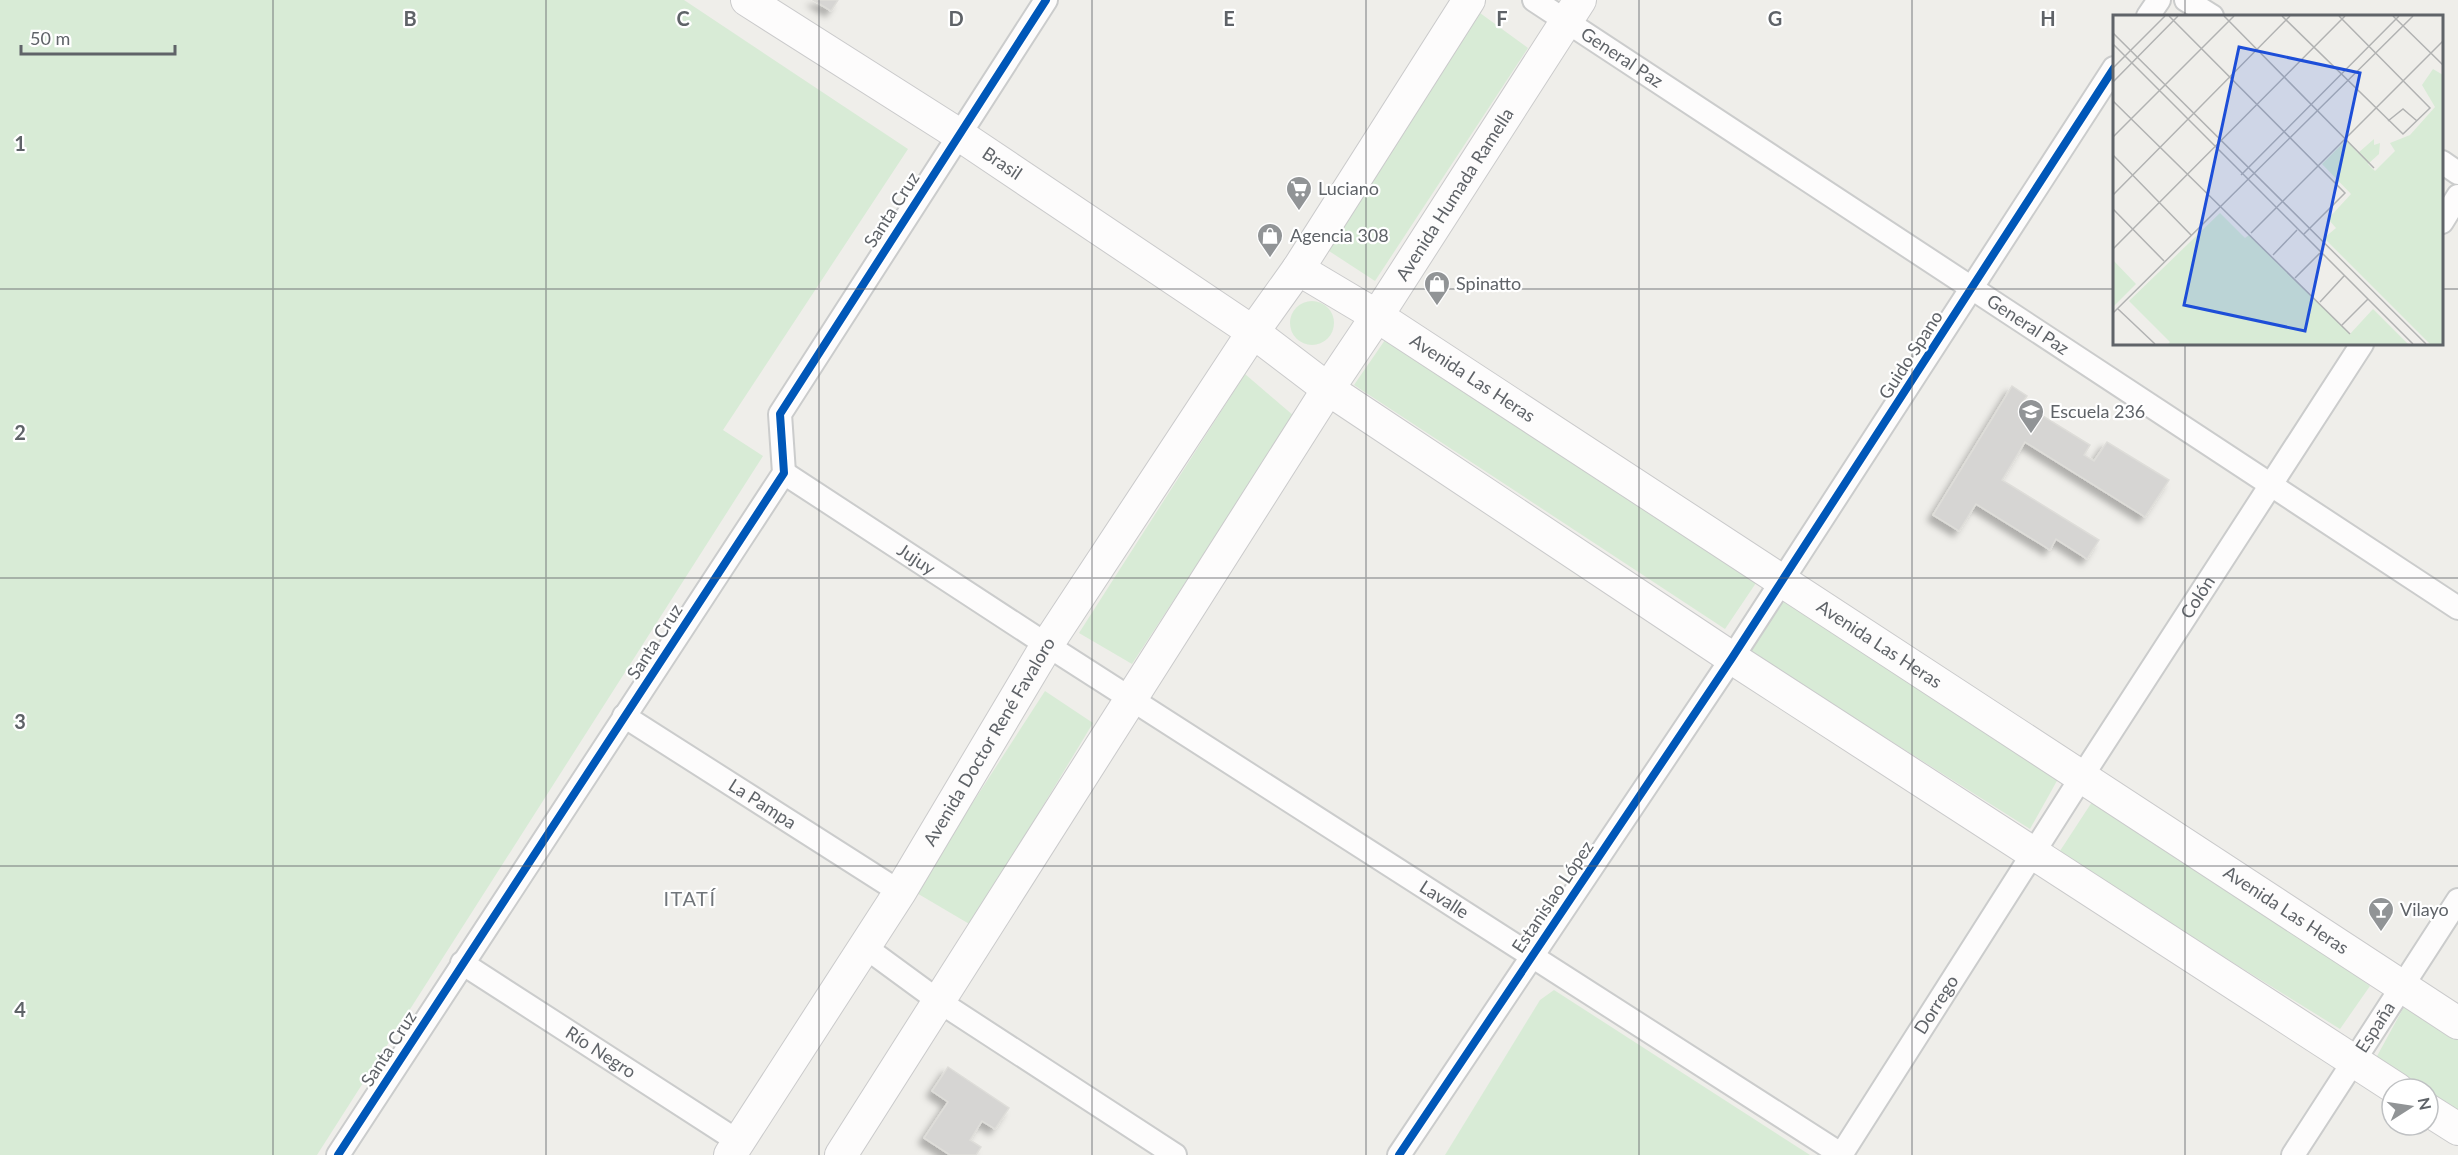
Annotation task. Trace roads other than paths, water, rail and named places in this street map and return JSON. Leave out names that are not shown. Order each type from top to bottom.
[{"type":"main road","name":"Brasil","points":[[747,0],[958,134],[1253,332]]},
{"type":"main road","points":[[1469,0],[1298,269],[1253,332],[1328,389],[1732,658],[2380,1078]]},
{"type":"main road","name":"Avenida Humada Ramella","points":[[1328,389],[1573,11]]},
{"type":"main road","name":"Avenida Las Heras","points":[[1298,269],[1377,316],[2080,778],[2458,1023]]},
{"type":"main road","name":"Avenida Doctor René Favaloro","points":[[734,1148],[900,892],[1047,645],[1253,332]]},
{"type":"main road","points":[[841,1155],[1328,389]]},
{"type":"main road","points":[[2440,1118],[2458,1129]]},
{"type":"street","name":"Santa Cruz","points":[[338,1155],[784,472],[780,414],[1046,0]]},
{"type":"street","name":"General Paz","points":[[1534,0],[1573,11],[1972,289],[2458,608]]},
{"type":"street","points":[[2149,15],[2159,0]]},
{"type":"street","points":[[2186,0],[2210,15]]},
{"type":"street","name":"Guido Spano","points":[[1732,658],[2113,71]]},
{"type":"street","points":[[2443,163],[2458,173]]},
{"type":"street","points":[[2443,220],[2458,196]]},
{"type":"street","name":"Colón","points":[[2034,853],[2080,778],[2361,345]]},
{"type":"street","name":"Jujuy","points":[[784,472],[1047,645]]},
{"type":"street","name":"Lavalle","points":[[1047,645],[1841,1155]]},
{"type":"street","name":"Estanislao López","points":[[1399,1155],[1732,658]]},
{"type":"street","name":"La Pampa","points":[[624,716],[900,892]]},
{"type":"street","name":"Dorrego","points":[[1841,1155],[2034,853]]},
{"type":"street","name":"España","points":[[2293,1155],[2458,900]]},
{"type":"street","points":[[865,947],[940,1002],[1175,1155]]},
{"type":"street","name":"Río Negro","points":[[462,963],[734,1148]]},
{"type":"place","name":"Luciano","points":[[1299,212]]},
{"type":"place","name":"Agencia 308","points":[[1270,259]]},
{"type":"place","name":"Spinatto","points":[[1437,307]]},
{"type":"place","name":"Escuela 236","points":[[2031,435]]},
{"type":"place","name":"Vilayo","points":[[2381,933]]},
{"type":"district","name":"ITATÍ","points":[[690,899]]}]
